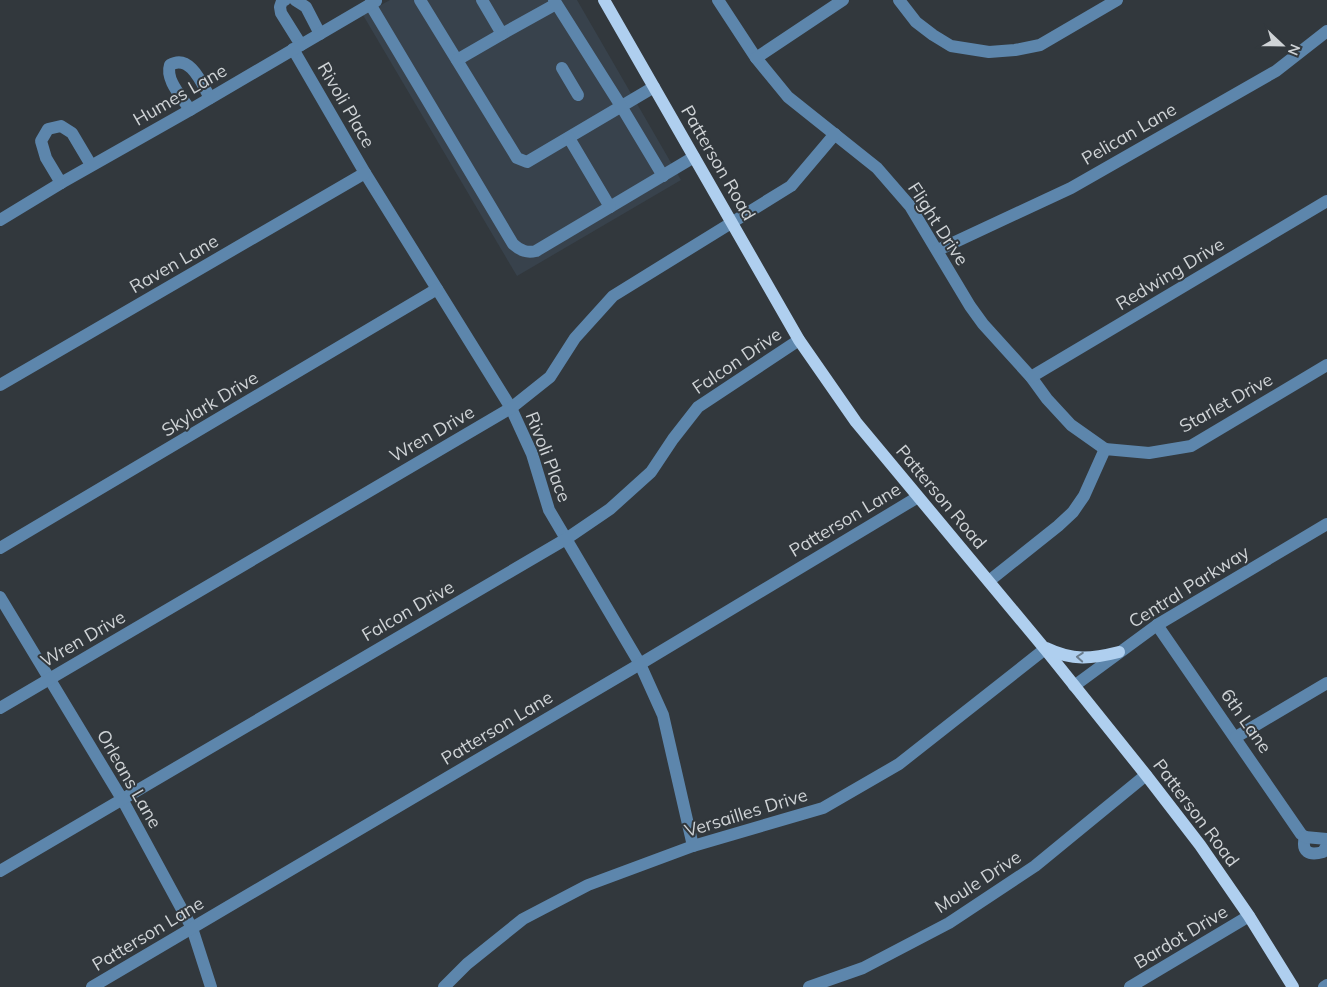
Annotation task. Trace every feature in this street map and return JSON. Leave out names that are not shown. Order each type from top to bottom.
[{"type":"main road","name":"Patterson Road","points":[[604,0],[799,340],[856,422],[1044,647],[1146,775],[1200,845],[1249,916],[1293,987]]},
{"type":"main road","points":[[1044,647],[1059,654],[1082,659],[1119,652]]},
{"type":"street","name":"Rivoli Place","points":[[285,0],[280,7],[281,13],[297,47],[365,173],[511,408],[532,454],[548,510],[640,664],[663,716],[693,846]]},
{"type":"street","points":[[295,0],[306,7],[320,34]]},
{"type":"street","points":[[482,0],[502,34]]},
{"type":"street","name":"Flight Drive","points":[[718,0],[756,58],[788,97],[877,168],[910,206],[974,312],[1031,377],[1047,399],[1071,425],[1105,449]]},
{"type":"street","points":[[756,58],[843,0]]},
{"type":"street","points":[[899,0],[916,22],[951,46],[989,52],[1015,50],[1040,44],[1116,0]]},
{"type":"street","points":[[424,1],[457,60],[517,158],[527,162],[654,86]]},
{"type":"street","name":"Humes Lane","points":[[0,220],[91,165],[190,110],[374,2]]},
{"type":"street","points":[[374,2],[517,248],[528,252],[536,251],[694,157]]},
{"type":"street","points":[[457,60],[555,2],[663,176]]},
{"type":"street","name":"Pelican Lane","points":[[938,250],[1071,188],[1276,71],[1327,31]]},
{"type":"street","points":[[190,110],[170,79],[168,71],[170,65],[179,61],[185,63],[191,68],[210,98]]},
{"type":"street","points":[[562,68],[578,95]]},
{"type":"street","points":[[61,183],[46,158],[41,141],[48,128],[61,126],[72,133],[91,165]]},
{"type":"street","name":"Wren Drive","points":[[0,708],[511,408],[550,377],[575,338],[613,296],[733,224],[791,186],[835,134]]},
{"type":"street","points":[[569,138],[610,207]]},
{"type":"street","name":"Raven Lane","points":[[0,385],[365,173]]},
{"type":"street","name":"Redwing Drive","points":[[1031,377],[1327,201]]},
{"type":"street","name":"Skylark Drive","points":[[0,548],[437,289]]},
{"type":"street","name":"Falcon Drive","points":[[0,871],[566,539],[610,510],[651,472],[673,439],[698,407],[799,340]]},
{"type":"street","name":"Starlet Drive","points":[[1105,449],[1149,453],[1191,446],[1327,365]]},
{"type":"street","points":[[989,581],[1073,512],[1084,496],[1105,449]]},
{"type":"street","name":"Patterson Lane","points":[[92,987],[640,664],[918,497]]},
{"type":"street","name":"Central Parkway","points":[[1074,686],[1157,625],[1327,524]]},
{"type":"street","name":"Orleans Lane","points":[[0,597],[122,798],[192,928],[211,987]]},
{"type":"street","name":"6th Lane","points":[[1157,625],[1236,737],[1301,834],[1305,837],[1304,850],[1317,854],[1323,852],[1327,845]]},
{"type":"street","name":"Versailles Drive","points":[[444,987],[467,964],[523,920],[588,885],[693,846],[823,808],[899,764],[1044,647]]},
{"type":"street","points":[[1236,737],[1327,683]]},
{"type":"street","name":"Moule Drive","points":[[809,987],[863,968],[949,923],[1035,866],[1146,775]]},
{"type":"street","points":[[1305,837],[1327,839]]},
{"type":"street","name":"Bardot Drive","points":[[1130,987],[1249,916]]},
{"type":"shaded area","points":[[390,0],[577,0],[681,180],[517,276],[363,15]]}]
